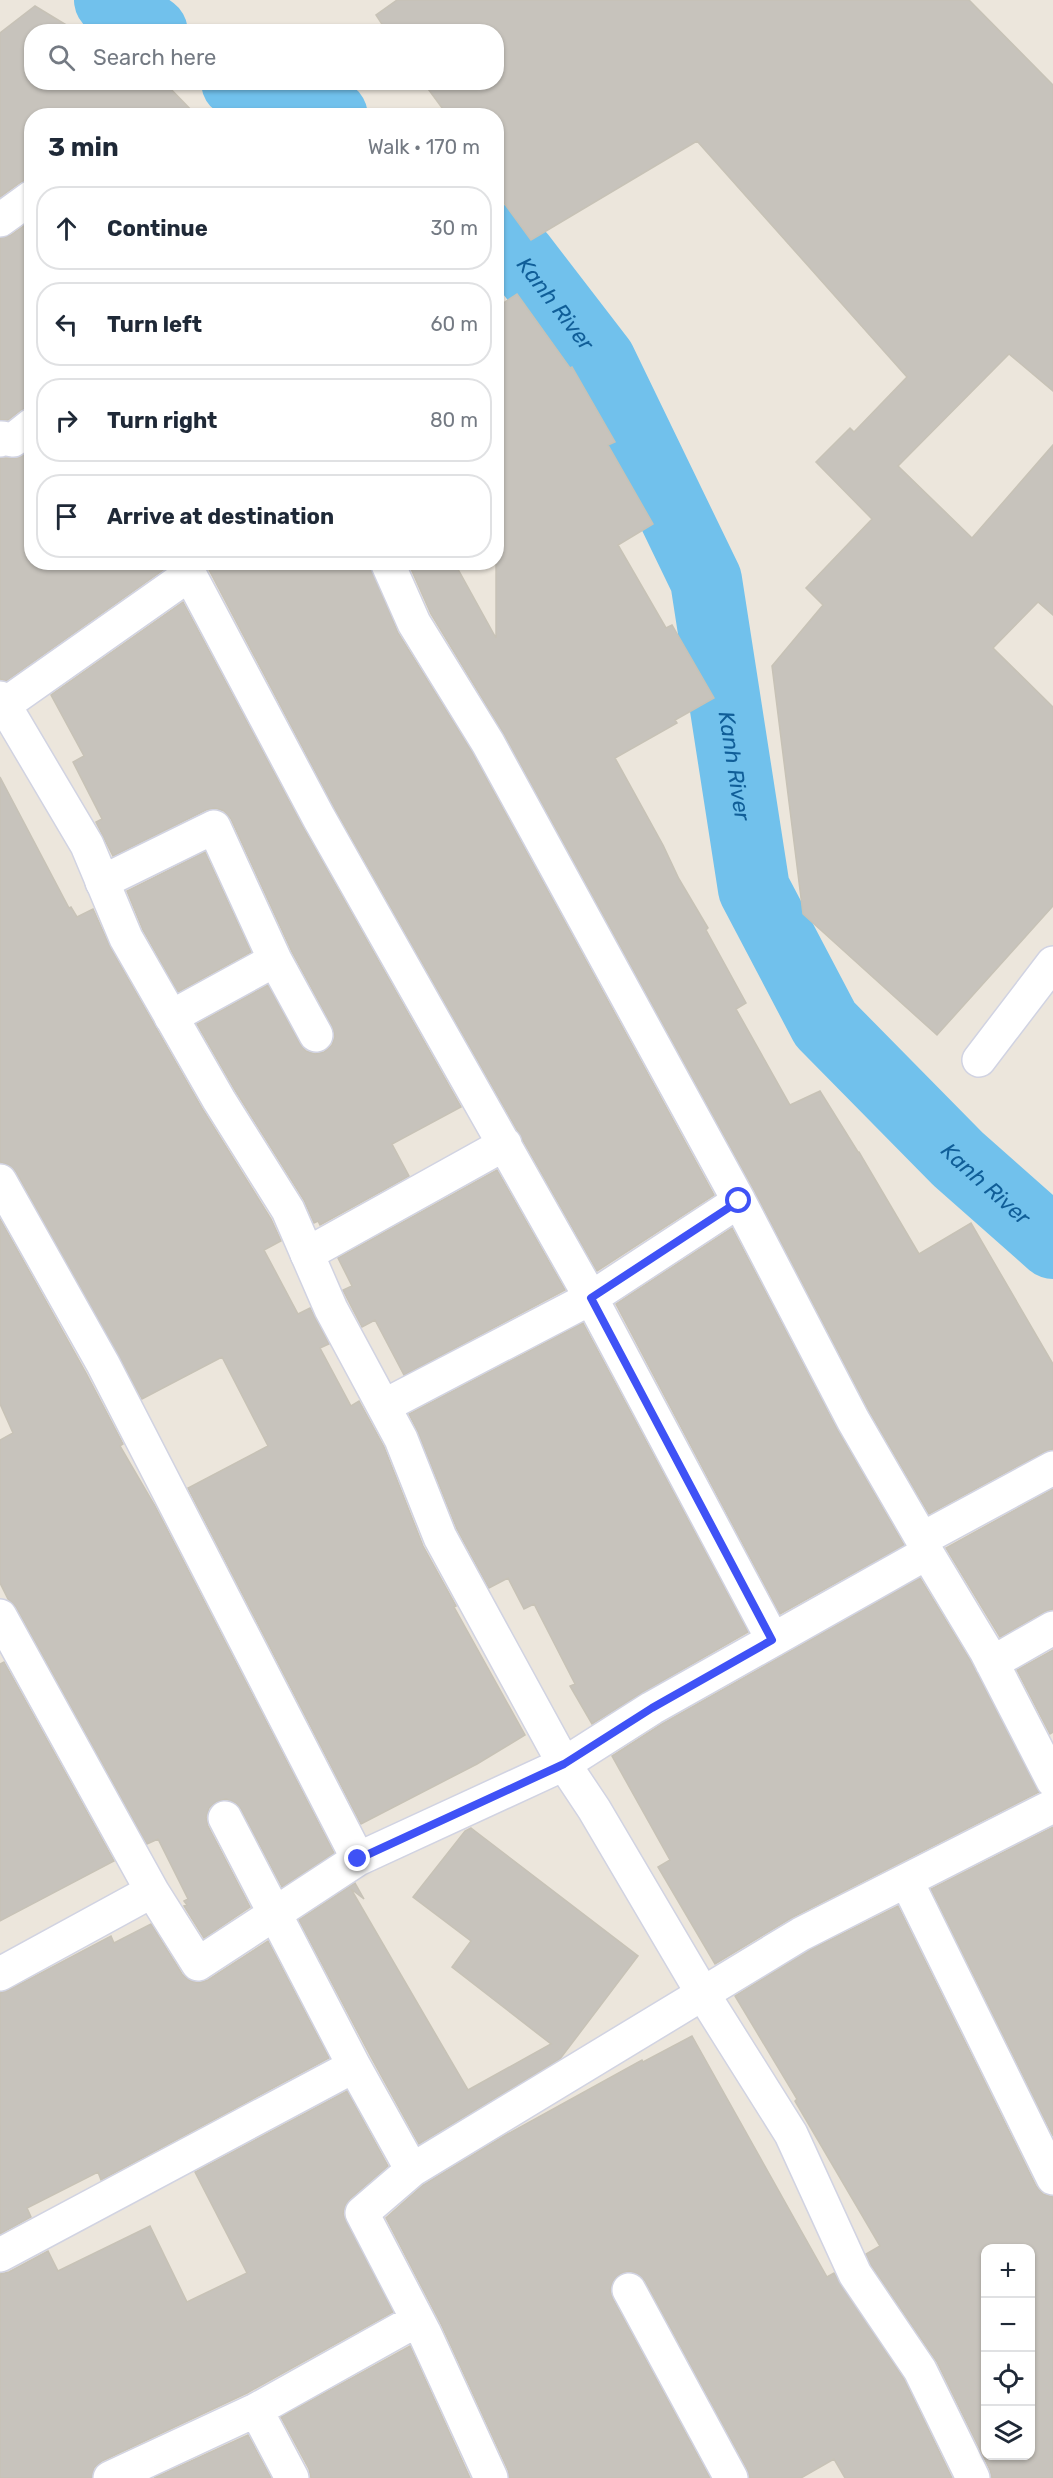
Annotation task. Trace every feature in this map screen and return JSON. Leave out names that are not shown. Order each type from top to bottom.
[{"type":"street","points":[[0,220],[24,203]]},
{"type":"street","points":[[0,440],[13,440],[24,431]]},
{"type":"street","points":[[183,570],[2,701],[87,845],[126,938],[219,1100],[288,1210],[331,1309],[400,1439],[440,1538],[564,1764],[594,1809],[703,1994],[790,2134],[855,2274],[920,2370],[973,2478]]},
{"type":"street","points":[[187,570],[319,818],[591,1298],[772,1640]]},
{"type":"street","points":[[391,570],[414,623],[488,742],[739,1201],[853,1420],[992,1663],[1053,1781]]},
{"type":"street","points":[[102,882],[214,827],[275,960],[316,1035]]},
{"type":"street","points":[[171,1017],[275,960]]},
{"type":"street","points":[[979,1060],[1053,963]]},
{"type":"street","points":[[307,1254],[505,1144]]},
{"type":"street","points":[[0,1181],[109,1374],[358,1859]]},
{"type":"street","points":[[384,1406],[591,1298],[739,1201]]},
{"type":"street","points":[[0,1616],[152,1891],[198,1964],[358,1859],[564,1764],[652,1708],[772,1640],[1053,1468]]},
{"type":"street","points":[[992,1663],[1053,1628]]},
{"type":"street","points":[[491,2478],[417,2320],[362,2213],[412,2170],[801,1934],[1053,1806]]},
{"type":"street","points":[[225,1818],[274,1916],[412,2170]]},
{"type":"street","points":[[907,1882],[1053,2178]]},
{"type":"street","points":[[0,1974],[152,1891]]},
{"type":"street","points":[[0,2255],[354,2066]]},
{"type":"street","points":[[629,2290],[731,2478]]},
{"type":"street","points":[[110,2478],[256,2410],[417,2320]]},
{"type":"street","points":[[256,2410],[292,2478]]},
{"type":"building","points":[[397,0],[969,0],[1053,85],[1053,391],[1009,354],[898,466],[972,538],[1053,445],[1053,615],[1038,602],[993,648],[1053,707],[1053,906],[937,1035],[803,914],[772,666],[823,605],[806,588],[872,519],[816,462],[850,428],[854,432],[907,377],[697,141],[531,240],[504,203],[504,108],[442,108],[429,90],[504,90],[504,24],[382,24],[376,15]]},
{"type":"building","points":[[35,6],[65,24],[24,24],[24,90],[172,90],[189,108],[24,108],[24,181],[0,197],[0,33]]},
{"type":"building","points":[[24,226],[24,409],[8,420],[0,420],[0,238],[11,235]]},
{"type":"building","points":[[517,294],[570,368],[572,367],[615,442],[608,445],[653,524],[618,545],[666,628],[672,625],[714,698],[675,720],[677,723],[615,758],[679,879],[708,928],[706,930],[746,1003],[736,1009],[790,1105],[820,1091],[919,1254],[971,1223],[1053,1364],[1053,1449],[929,1514],[869,1411],[755,1192],[504,734],[431,614],[412,570],[458,570],[496,638],[496,570],[504,570],[504,303]]},
{"type":"building","points":[[24,454],[24,570],[163,570],[6,681],[0,679],[0,458],[18,458]]},
{"type":"building","points":[[209,570],[372,570],[398,633],[472,752],[714,1195],[597,1271],[335,809]]},
{"type":"building","points":[[183,602],[303,827],[461,1107],[392,1144],[409,1176],[320,1225],[318,1221],[314,1223],[304,1200],[235,1090],[197,1024],[268,985],[306,1051],[315,1054],[324,1052],[332,1045],[335,1036],[332,1026],[292,952],[231,819],[224,811],[215,808],[206,810],[113,856],[96,822],[102,819],[73,762],[84,756],[51,695]]},
{"type":"building","points":[[0,777],[69,908],[71,907],[77,917],[93,909],[110,947],[203,1110],[271,1219],[281,1241],[264,1250],[298,1314],[310,1308],[329,1344],[320,1348],[351,1406],[359,1401],[384,1447],[423,1546],[525,1735],[477,1764],[361,1824],[188,1488],[268,1446],[222,1357],[142,1399],[16,1172],[9,1165],[0,1162]]},
{"type":"building","points":[[205,852],[251,952],[178,992],[143,930],[127,891]]},
{"type":"building","points":[[497,1170],[565,1290],[404,1375],[375,1320],[362,1327],[343,1290],[352,1286],[338,1258]]},
{"type":"building","points":[[0,1219],[86,1373],[123,1444],[120,1446],[155,1506],[334,1853],[282,1887],[241,1809],[236,1803],[226,1799],[216,1802],[209,1808],[206,1817],[208,1826],[250,1907],[204,1938],[184,1906],[187,1905],[184,1901],[188,1899],[158,1839],[147,1844],[16,1607],[8,1599],[0,1583],[0,1440],[13,1433],[0,1404]]},
{"type":"building","points":[[732,1228],[837,1429],[904,1545],[780,1614],[616,1304]]},
{"type":"building","points":[[583,1323],[748,1632],[592,1724],[570,1686],[575,1684],[534,1604],[524,1609],[508,1578],[489,1588],[457,1529],[409,1414]]},
{"type":"building","points":[[1053,1489],[1053,1609],[1000,1637],[946,1548]]},
{"type":"building","points":[[920,1578],[970,1660],[1039,1792],[793,1917],[715,1964],[658,1867],[670,1860],[612,1756],[662,1724]]},
{"type":"building","points":[[1053,1650],[1053,1732],[1050,1734],[1017,1670]]},
{"type":"building","points":[[4,1662],[114,1861],[0,1921],[0,1664]]},
{"type":"building","points":[[1053,1827],[1053,2136],[931,1889]]},
{"type":"building","points":[[471,1828],[638,1956],[560,2059],[419,2144],[299,1920],[355,1883],[364,1899],[351,1889],[468,2090],[551,2044],[452,1967],[471,1941],[413,1897],[465,1831]]},
{"type":"building","points":[[898,1906],[1036,2186],[1043,2194],[1053,2197],[1053,2478],[992,2478],[985,2460],[1035,2460],[1035,2244],[981,2244],[981,2452],[937,2362],[871,2265],[866,2254],[880,2246],[795,2101],[797,2099],[735,1996],[810,1950]]},
{"type":"building","points":[[151,1924],[182,1974],[198,1983],[208,1980],[268,1941],[329,2058],[101,2180],[98,2172],[27,2208],[31,2217],[0,2234],[0,1993],[111,1936],[114,1943]]},
{"type":"building","points":[[692,2036],[827,2277],[834,2273],[904,2379],[952,2478],[845,2478],[834,2459],[801,2478],[750,2478],[645,2281],[638,2274],[629,2271],[620,2274],[613,2281],[610,2290],[613,2299],[710,2478],[509,2478],[508,2470],[441,2324],[386,2218],[423,2185],[504,2136],[642,2060],[643,2062]]},
{"type":"building","points":[[347,2091],[388,2166],[350,2199],[343,2214],[393,2312],[247,2393],[102,2461],[94,2468],[92,2478],[0,2478],[0,2274],[9,2272],[48,2251],[58,2271],[150,2226],[187,2302],[247,2273],[195,2172]]},
{"type":"building","points":[[410,2346],[470,2478],[311,2478],[309,2469],[281,2417]]},
{"type":"building","points":[[248,2435],[271,2478],[154,2478]]},
{"type":"waterway","name":"Kanh River","points":[[110,0],[142,24]]},
{"type":"waterway","name":"Kanh River","points":[[270,90],[311,100],[322,108]]},
{"type":"waterway","name":"Kanh River","points":[[504,246],[520,257],[600,361],[706,580],[754,889],[825,1024],[958,1159],[1053,1243]]},
{"type":"route","points":[[358,1859],[564,1764],[652,1708],[772,1640],[591,1298],[739,1201]]}]
